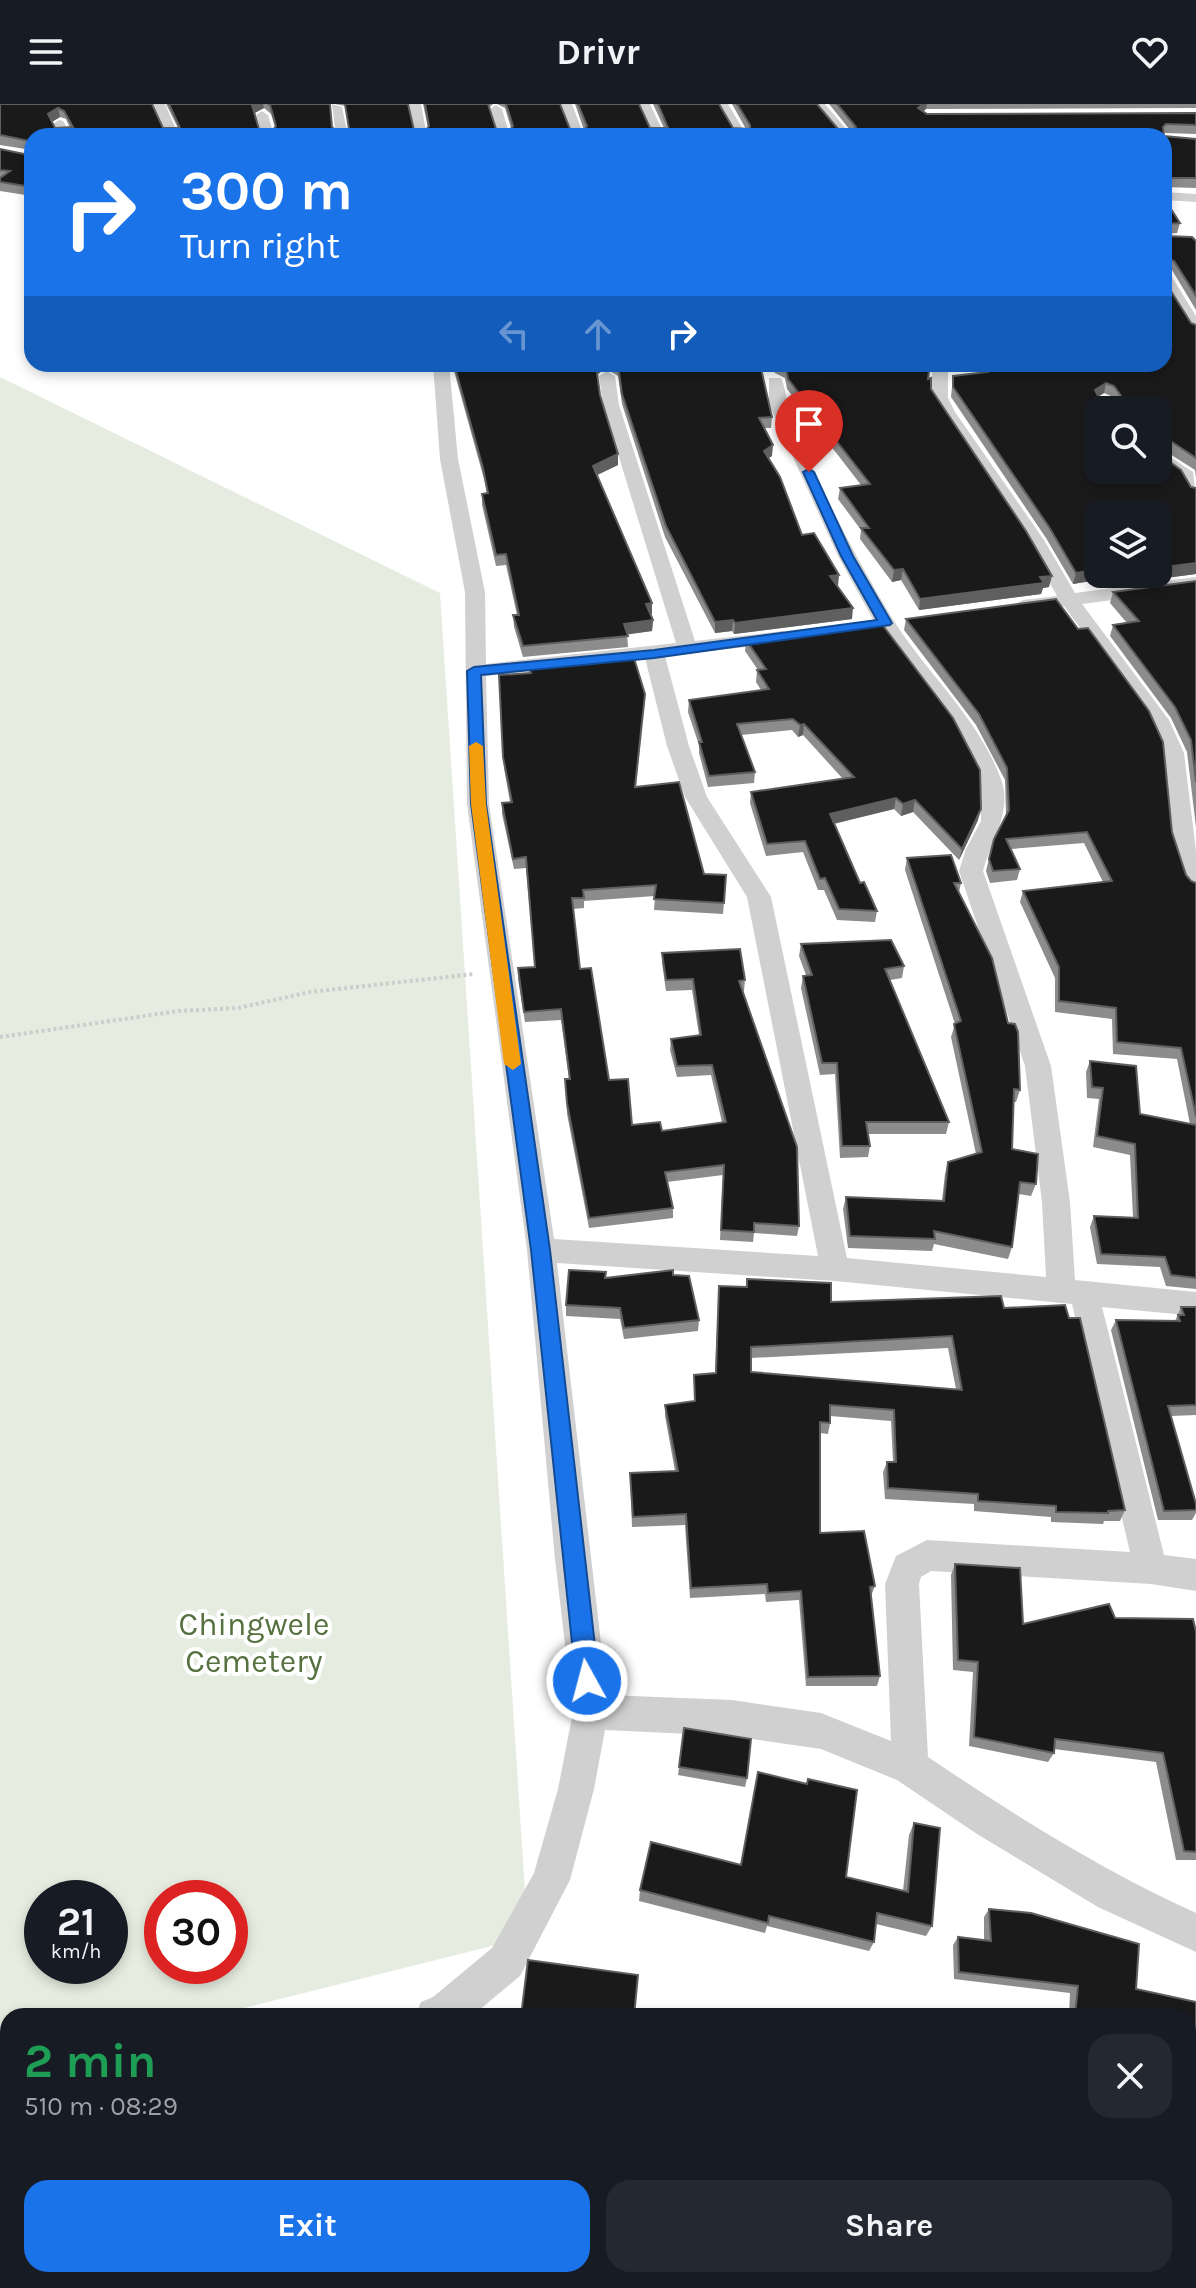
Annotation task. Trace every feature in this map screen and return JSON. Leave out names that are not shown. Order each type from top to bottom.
[{"type":"street","points":[[159,104],[170,128]]},
{"type":"street","points":[[415,104],[420,128]]},
{"type":"street","points":[[566,104],[575,128]]},
{"type":"street","points":[[644,104],[655,128]]},
{"type":"street","points":[[722,104],[736,128]]},
{"type":"street","points":[[819,104],[839,128]]},
{"type":"street","points":[[336,107],[340,128]]},
{"type":"street","points":[[496,109],[502,128]]},
{"type":"street","points":[[262,115],[266,128]]},
{"type":"street","points":[[1172,196],[1196,198]]},
{"type":"street","points":[[1172,288],[1196,329]]},
{"type":"street","points":[[442,372],[449,459],[475,592],[478,804],[541,1250],[572,1559],[591,1712],[576,1789],[551,1880],[506,1962],[450,2008]]},
{"type":"street","points":[[940,372],[940,398],[947,412],[1035,540],[1070,601],[1163,731],[1173,753],[1182,843],[1196,885]]},
{"type":"street","points":[[607,376],[611,405],[688,649]]},
{"type":"street","points":[[775,381],[777,404],[786,427],[847,556],[963,727],[991,781],[992,821],[977,849],[971,871],[1038,1066],[1056,1202],[1072,1292],[1151,1569]]},
{"type":"street","points":[[1172,465],[1187,476],[1196,492]]},
{"type":"street","points":[[1008,608],[1196,583]]},
{"type":"street","points":[[858,627],[893,622]]},
{"type":"street","points":[[474,671],[654,654],[802,635]]},
{"type":"street","points":[[654,654],[694,794],[715,834],[740,864],[759,897],[835,1269]]},
{"type":"street","points":[[541,1250],[835,1269],[1196,1304]]},
{"type":"street","points":[[910,1767],[902,1584],[908,1567],[927,1555],[1151,1569],[1196,1575]]},
{"type":"street","points":[[591,1712],[732,1718],[821,1731],[910,1767],[990,1821],[1111,1894],[1196,1933]]},
{"type":"path","points":[[1094,391],[1098,396]]},
{"type":"path","points":[[0,1037],[179,1011],[238,1008],[310,992],[500,971]]},
{"type":"green space","name":"Chingwele Cemetery","points":[[0,377],[440,593],[528,1937],[244,2008],[0,2008]]},
{"type":"building","points":[[0,104],[152,104],[163,128],[55,128],[24,128],[24,140],[0,135]],"holes":[[[58,108],[64,111],[73,127],[55,128],[48,114]]]},
{"type":"building","points":[[169,104],[254,104],[259,128],[180,128]]},
{"type":"building","points":[[268,104],[330,104],[332,127],[274,128]]},
{"type":"building","points":[[345,104],[408,104],[414,128],[349,128]]},
{"type":"building","points":[[425,104],[488,104],[496,128],[428,128]]},
{"type":"building","points":[[506,104],[560,104],[570,128],[512,128]]},
{"type":"building","points":[[578,104],[639,104],[650,128],[586,128]]},
{"type":"building","points":[[658,104],[719,104],[733,128],[668,128]]},
{"type":"building","points":[[737,104],[817,104],[837,128],[750,128]]},
{"type":"building","points":[[837,104],[923,104],[918,108],[927,114],[1196,113],[1196,125],[1166,124],[1163,127],[855,128]]},
{"type":"building","points":[[1172,137],[1196,139],[1196,178],[1172,178]]},
{"type":"building","points":[[0,149],[24,154],[24,186],[0,182],[0,178],[10,171],[0,170]]},
{"type":"building","points":[[1172,210],[1180,223],[1172,224]]},
{"type":"building","points":[[1172,236],[1192,237],[1196,241],[1196,296],[1174,261]]},
{"type":"building","points":[[1172,293],[1191,323],[1196,325],[1196,458],[1172,442],[1172,396],[1121,396],[1114,386],[1106,383],[1095,390],[1098,396],[1084,396],[1084,484],[1172,484],[1172,463],[1181,470],[1191,487],[1196,488],[1196,563],[1172,566],[1172,500],[1084,500],[1084,572],[1076,573],[1049,527],[953,387],[953,376],[988,372],[1172,372]]},
{"type":"building","points":[[456,372],[597,372],[600,395],[618,454],[593,466],[652,603],[646,604],[653,620],[624,624],[628,636],[523,646],[513,615],[519,615],[506,554],[496,555],[482,494],[488,493]]},
{"type":"building","points":[[619,372],[762,372],[772,417],[759,418],[773,445],[764,451],[780,477],[802,535],[814,533],[839,575],[830,576],[853,608],[735,623],[733,620],[715,622],[666,526],[622,394]]},
{"type":"building","points":[[787,372],[929,372],[931,389],[1026,531],[1052,576],[1040,577],[1044,583],[920,599],[903,569],[894,570],[861,528],[869,528],[840,488],[870,484],[788,379]]},
{"type":"building","points":[[1196,581],[1196,782],[1191,740],[1175,707],[1113,625],[1139,621],[1113,592],[1172,588],[1172,584]]},
{"type":"building","points":[[1056,599],[1078,629],[1088,628],[1149,711],[1163,742],[1172,832],[1186,875],[1196,883],[1196,1116],[1181,1048],[1117,1042],[1116,1008],[1059,1001],[1059,967],[1023,891],[1112,881],[1087,832],[1006,839],[1020,869],[993,871],[989,859],[994,839],[1009,810],[1007,768],[979,714],[906,619]]},
{"type":"building","points":[[881,623],[953,718],[980,770],[981,809],[962,849],[915,800],[903,804],[896,798],[830,814],[860,883],[864,882],[877,911],[839,909],[825,878],[820,879],[805,841],[767,844],[751,792],[854,777],[804,724],[800,725],[793,719],[737,724],[755,772],[709,776],[689,700],[769,689],[757,670],[766,669],[746,640]]},
{"type":"building","points":[[633,655],[645,694],[635,787],[679,782],[704,874],[726,875],[724,903],[654,899],[656,885],[583,890],[584,898],[572,898],[580,969],[591,968],[609,1080],[628,1079],[632,1125],[660,1122],[662,1131],[726,1122],[712,1065],[677,1066],[671,1039],[701,1035],[693,979],[666,980],[662,953],[740,949],[745,980],[739,981],[797,1147],[799,1226],[754,1223],[754,1232],[721,1230],[724,1165],[665,1172],[673,1208],[589,1218],[567,1103],[565,1079],[570,1079],[561,1009],[524,1012],[518,968],[535,967],[526,857],[513,859],[502,803],[512,802],[503,757],[499,675],[531,673],[528,665]]},
{"type":"building","points":[[951,855],[961,883],[954,883],[992,958],[1008,1023],[1015,1024],[1018,1032],[1020,1090],[1014,1089],[1012,1149],[1038,1154],[1036,1184],[1020,1182],[1012,1247],[934,1231],[935,1239],[850,1236],[846,1197],[944,1201],[948,1162],[982,1152],[954,1024],[961,1021],[907,858]]},
{"type":"building","points":[[891,940],[904,966],[885,969],[949,1122],[866,1122],[870,1146],[842,1146],[837,1063],[822,1063],[803,976],[812,975],[801,944]]},
{"type":"building","points":[[1090,1061],[1136,1066],[1140,1114],[1196,1125],[1196,1278],[1171,1275],[1165,1257],[1101,1254],[1094,1216],[1138,1218],[1135,1144],[1097,1136],[1103,1088],[1092,1087]]},
{"type":"building","points":[[569,1270],[606,1272],[605,1278],[673,1270],[673,1275],[689,1276],[699,1320],[624,1328],[620,1308],[566,1305]]},
{"type":"building","points":[[747,1279],[831,1283],[831,1302],[1001,1296],[1004,1308],[1065,1305],[1069,1318],[1080,1318],[1125,1510],[1108,1513],[1056,1512],[1056,1506],[978,1501],[978,1494],[888,1488],[887,1462],[896,1462],[894,1410],[830,1405],[830,1423],[820,1422],[820,1533],[864,1531],[875,1586],[870,1587],[880,1676],[808,1677],[801,1591],[768,1593],[767,1584],[691,1588],[686,1514],[633,1517],[630,1473],[678,1471],[665,1405],[695,1401],[694,1375],[716,1373],[719,1286],[747,1287]],"holes":[[[952,1336],[962,1390],[751,1372],[751,1347]]]},
{"type":"building","points":[[1181,1307],[1196,1307],[1196,1405],[1168,1406],[1196,1510],[1164,1511],[1116,1320],[1180,1321],[1178,1315],[1184,1315]]},
{"type":"building","points":[[955,1564],[1020,1568],[1023,1624],[1109,1604],[1115,1618],[1193,1619],[1196,1632],[1196,1852],[1184,1851],[1163,1753],[1055,1739],[1054,1753],[974,1737],[978,1662],[958,1660]]},
{"type":"building","points":[[684,1728],[751,1739],[747,1778],[679,1767]]},
{"type":"building","points":[[758,1772],[807,1784],[808,1779],[857,1790],[846,1877],[908,1892],[914,1823],[940,1828],[932,1926],[877,1913],[874,1942],[769,1916],[768,1923],[640,1890],[651,1842],[741,1865]]},
{"type":"building","points":[[989,1909],[1031,1913],[1139,1944],[1136,1989],[1196,2002],[1196,2008],[1076,2008],[1078,1986],[959,1972],[958,1937],[991,1941]]},
{"type":"building","points":[[528,1960],[638,1975],[635,2008],[522,2008]]},
{"type":"slow traffic","points":[[476,746],[478,804],[513,1064]]},
{"type":"route","points":[[587,1681],[541,1250],[478,804],[474,671],[654,654],[885,623],[847,556],[809,472]]}]
